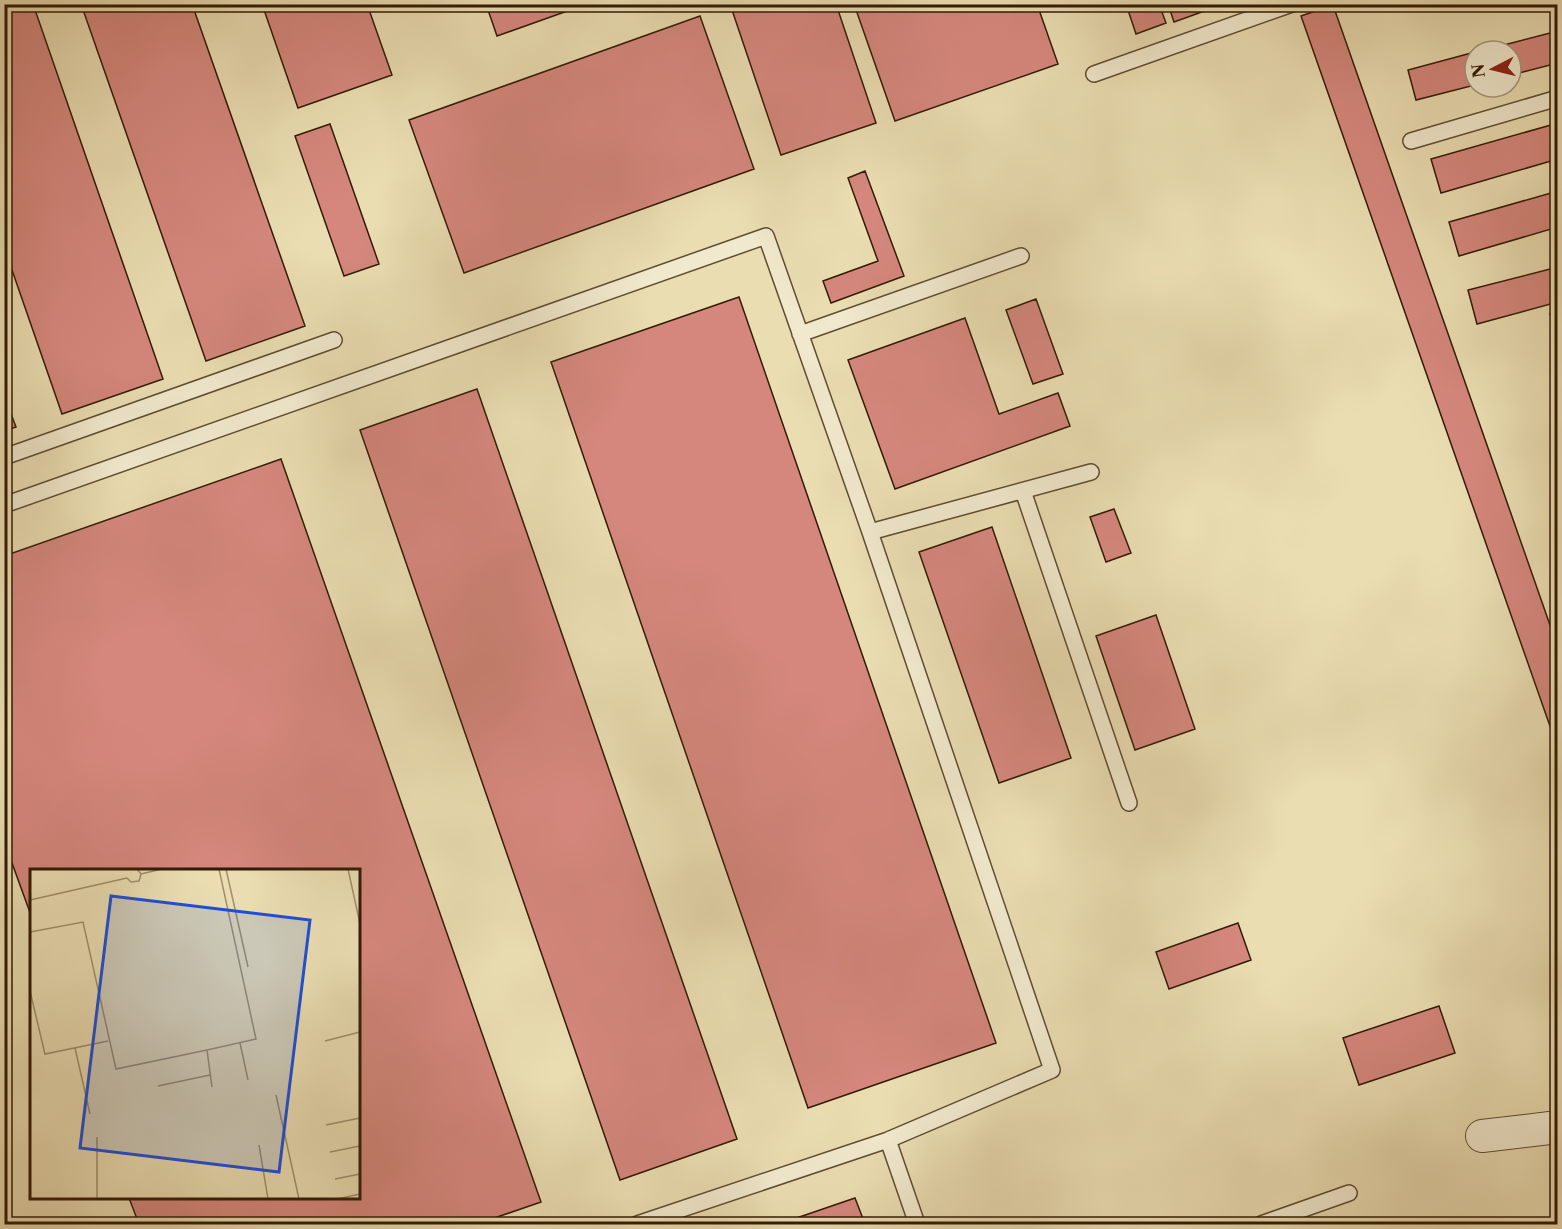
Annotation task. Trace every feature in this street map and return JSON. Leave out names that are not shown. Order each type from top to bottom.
[{"type":"street","points":[[1482,1136],[1557,1127]]},
{"type":"lane","points":[[1094,74],[1292,4]]},
{"type":"lane","points":[[1411,141],[1557,98]]},
{"type":"lane","points":[[4,505],[766,236],[870,532],[1052,1070],[888,1140],[637,1224]]},
{"type":"lane","points":[[800,334],[1021,256]]},
{"type":"lane","points":[[4,457],[334,340]]},
{"type":"lane","points":[[870,532],[1091,472]]},
{"type":"lane","points":[[1023,490],[1129,803]]},
{"type":"lane","points":[[888,1140],[917,1224]]},
{"type":"lane","points":[[1261,1224],[1349,1193]]},
{"type":"building","points":[[4,4],[33,4],[163,379],[62,414],[4,247]]},
{"type":"building","points":[[81,4],[192,4],[305,326],[206,361]]},
{"type":"building","points":[[262,4],[367,4],[392,75],[298,108]]},
{"type":"building","points":[[486,4],[587,4],[497,36]]},
{"type":"building","points":[[730,4],[836,4],[876,123],[781,155]]},
{"type":"building","points":[[854,4],[1037,4],[1058,64],[895,121]]},
{"type":"building","points":[[1126,4],[1159,4],[1166,23],[1136,34]]},
{"type":"building","points":[[1168,4],[1224,4],[1174,22]]},
{"type":"building","points":[[1333,5],[1558,648],[1558,749],[1301,16]]},
{"type":"building","points":[[700,16],[754,169],[464,273],[409,120]]},
{"type":"building","points":[[1558,31],[1558,63],[1523,72],[1523,40]]},
{"type":"building","points":[[1463,55],[1463,88],[1416,100],[1408,70]]},
{"type":"building","points":[[1558,123],[1558,159],[1441,193],[1431,159]]},
{"type":"building","points":[[330,124],[379,264],[344,276],[295,136]]},
{"type":"building","points":[[865,171],[904,276],[831,303],[823,281],[878,261],[848,178]]},
{"type":"building","points":[[1558,191],[1558,227],[1459,256],[1449,222]]},
{"type":"building","points":[[1558,267],[1558,302],[1477,324],[1468,290]]},
{"type":"building","points":[[739,297],[996,1043],[808,1108],[551,362]]},
{"type":"building","points":[[1036,299],[1063,374],[1033,384],[1006,310]]},
{"type":"building","points":[[1558,311],[1558,336],[1550,314]]},
{"type":"building","points":[[965,318],[999,414],[1058,393],[1070,426],[895,489],[848,360]]},
{"type":"building","points":[[477,389],[737,1139],[620,1180],[360,430]]},
{"type":"building","points":[[4,395],[16,427],[4,431]]},
{"type":"building","points":[[281,459],[541,1202],[477,1224],[139,1224],[129,1199],[360,1199],[360,869],[30,869],[30,912],[4,841],[4,556]]},
{"type":"building","points":[[1114,509],[1131,553],[1106,562],[1090,517]]},
{"type":"building","points":[[992,527],[1071,758],[999,783],[919,552]]},
{"type":"building","points":[[1156,615],[1195,729],[1135,750],[1096,636]]},
{"type":"building","points":[[1238,923],[1251,960],[1169,989],[1156,952]]},
{"type":"building","points":[[1439,1006],[1455,1053],[1359,1085],[1343,1038]]},
{"type":"building","points":[[855,1198],[865,1224],[779,1224]]}]
